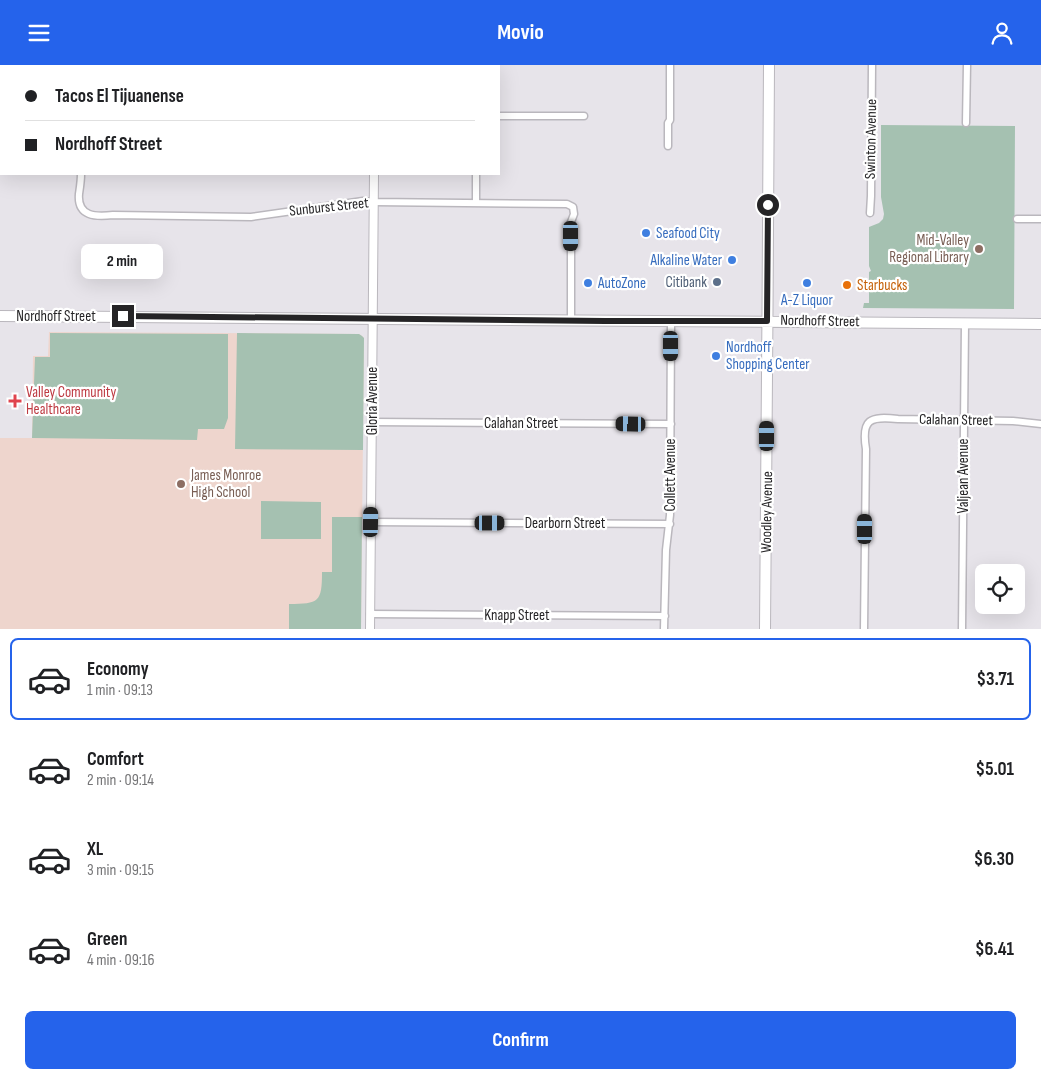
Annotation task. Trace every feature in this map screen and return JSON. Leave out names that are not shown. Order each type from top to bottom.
[{"type":"main road","name":"Woodley Avenue","points":[[765,629],[769,65]]},
{"type":"main road","name":"Nordhoff Street","points":[[0,315],[571,321],[1041,323]]},
{"type":"street","points":[[668,146],[670,65]]},
{"type":"street","name":"Swinton Avenue","points":[[870,213],[872,65]]},
{"type":"street","points":[[966,123],[967,65]]},
{"type":"street","points":[[500,116],[584,116]]},
{"type":"street","name":"Sunburst Street","points":[[82,175],[79,200],[84,212],[98,216],[251,217],[363,201],[564,203],[572,207],[574,214],[571,222],[571,321]]},
{"type":"street","name":"Gloria Avenue","points":[[370,629],[374,175]]},
{"type":"street","points":[[476,175],[476,202]]},
{"type":"street","points":[[1017,219],[1041,219]]},
{"type":"street","name":"Collett Avenue","points":[[664,629],[666,550],[670,524],[671,321]]},
{"type":"street","name":"Valjean Avenue","points":[[962,629],[965,323]]},
{"type":"street","name":"Calahan Street","points":[[864,629],[866,449],[864,439],[867,425],[878,418],[1013,421],[1041,424]]},
{"type":"street","name":"Calahan Street","points":[[372,422],[671,424]]},
{"type":"street","name":"Dearborn Street","points":[[371,522],[670,524]]},
{"type":"street","name":"Knapp Street","points":[[370,614],[665,616]]},
{"type":"shaded area","name":"James Monroe High School","points":[[49,332],[359,334],[362,336],[364,338],[361,629],[0,629],[0,438],[32,438],[33,356],[48,356]]},
{"type":"green space","points":[[881,125],[1015,126],[1014,309],[863,308],[864,303],[869,303],[869,272],[871,271],[869,266],[869,227],[879,223],[883,219],[884,214],[881,197]]},
{"type":"green space","points":[[50,333],[228,334],[228,418],[224,429],[198,429],[197,440],[32,438],[35,357],[50,357]]},
{"type":"green space","points":[[237,333],[359,334],[362,336],[364,338],[363,450],[235,449]]},
{"type":"green space","points":[[261,501],[321,502],[321,539],[261,539]]},
{"type":"green space","points":[[332,517],[362,517],[361,629],[289,629],[289,604],[313,602],[317,599],[321,590],[322,572],[332,572]]},
{"type":"place","name":"Seafood City","points":[[646,233]]},
{"type":"place","name":"Mid-Valley Regional Library","points":[[979,249]]},
{"type":"place","name":"Alkaline Water","points":[[732,260]]},
{"type":"place","name":"Citibank","points":[[717,282]]},
{"type":"place","name":"AutoZone","points":[[588,283]]},
{"type":"place","name":"A-Z Liquor","points":[[807,283]]},
{"type":"place","name":"Starbucks","points":[[847,285]]},
{"type":"place","name":"Nordhoff Shopping Center","points":[[716,356]]},
{"type":"place","name":"Valley Community Healthcare","points":[[15,401]]},
{"type":"place","name":"James Monroe High School","points":[[181,484]]},
{"type":"route","points":[[123,316],[767,321],[768,205]]}]
